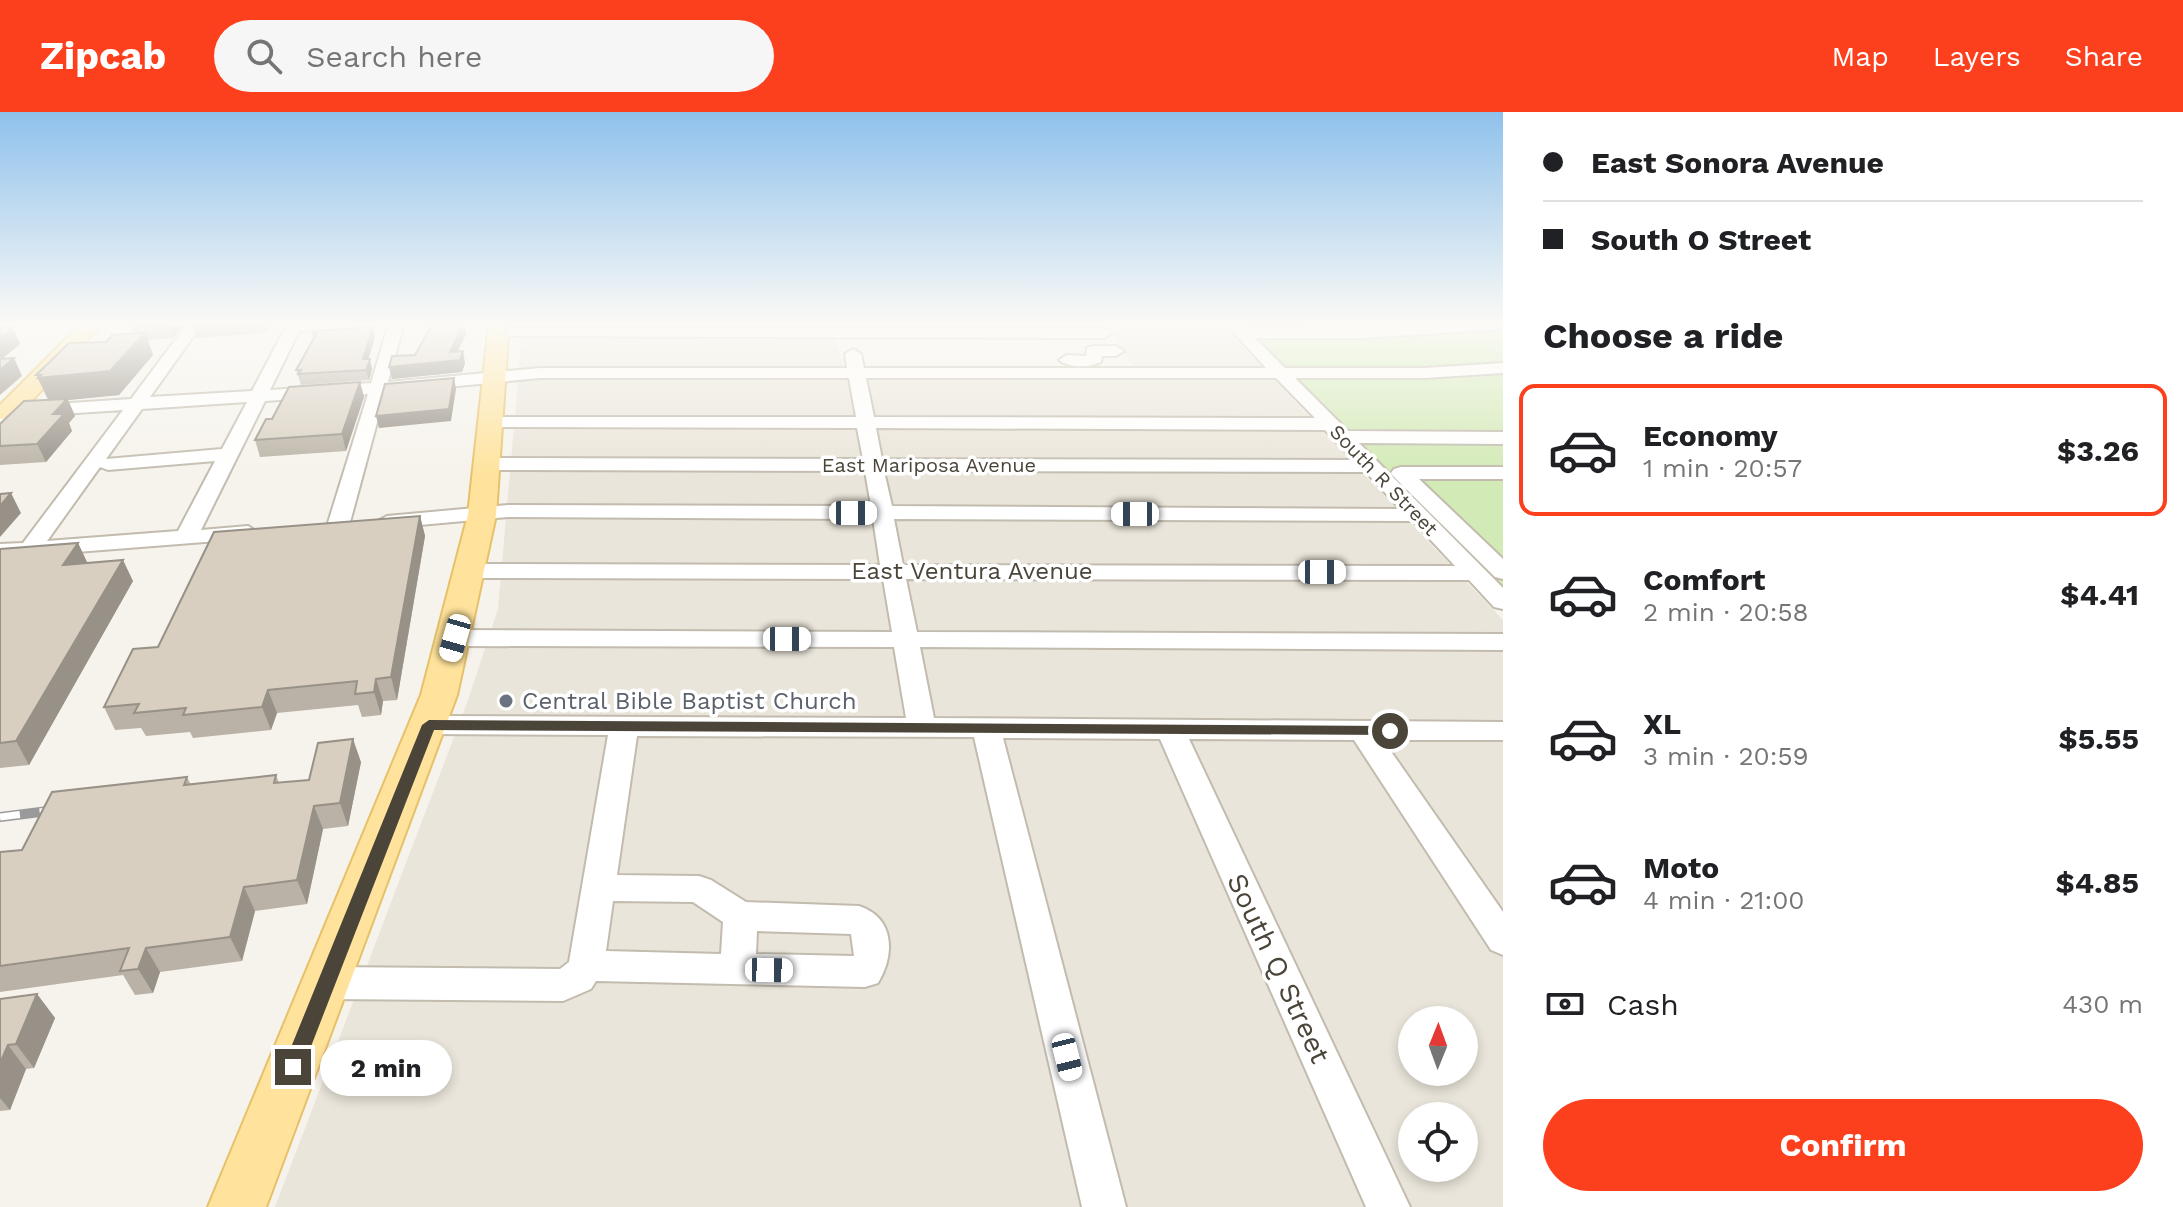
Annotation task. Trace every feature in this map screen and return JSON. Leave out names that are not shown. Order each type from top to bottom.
[{"type":"main road","points":[[3,415],[44,374]]},
{"type":"main road","points":[[237,1207],[429,725],[455,638],[482,515],[494,374]]},
{"type":"street","points":[[30,549],[136,404],[152,374]]},
{"type":"street","points":[[186,537],[269,374]]},
{"type":"street","points":[[376,374],[376,389],[330,527],[508,511],[1418,515]]},
{"type":"street","points":[[3,415],[546,374]]},
{"type":"street","points":[[863,374],[868,423],[922,728]]},
{"type":"street","name":"South R Street","points":[[1281,374],[1503,602]]},
{"type":"street","points":[[490,422],[868,423],[1336,430],[1365,438],[1503,438]]},
{"type":"street","points":[[1365,438],[1503,572]]},
{"type":"street","points":[[108,464],[228,454]]},
{"type":"street","name":"East Mariposa Avenue","points":[[488,464],[1370,466]]},
{"type":"street","points":[[1401,473],[1503,473]]},
{"type":"street","points":[[0,551],[277,531]]},
{"type":"street","name":"East Ventura Avenue","points":[[470,571],[1475,573]]},
{"type":"street","points":[[455,638],[1503,642]]},
{"type":"street","points":[[429,725],[1503,731]]},
{"type":"street","points":[[326,983],[563,985],[578,978],[586,966],[624,726]]},
{"type":"street","points":[[986,728],[1104,1207]]},
{"type":"street","name":"South Q Street","points":[[1170,729],[1388,1207]]},
{"type":"street","points":[[1362,730],[1503,940]]},
{"type":"street","points":[[586,966],[865,972],[872,961],[868,928],[859,920],[740,916],[699,889],[599,888]]},
{"type":"street","points":[[738,969],[740,916]]},
{"type":"shaded area","points":[[519,374],[1269,374],[1503,620],[1503,1207],[275,1207],[467,703],[498,609]]},
{"type":"green space","points":[[1292,374],[1503,374],[1503,587]]},
{"type":"building","points":[[78,374],[38,378],[41,375],[36,375]]},
{"type":"building","points":[[454,378],[449,409],[376,416],[385,384]]},
{"type":"building","points":[[360,382],[342,434],[255,440],[266,419],[272,419],[289,387]]},
{"type":"building","points":[[67,399],[53,414],[64,414],[37,444],[0,446],[0,424],[24,401]]},
{"type":"building","points":[[11,493],[0,506],[0,494]]},
{"type":"building","points":[[420,516],[391,677],[376,679],[374,692],[355,694],[357,681],[268,690],[262,707],[183,715],[186,708],[134,713],[139,704],[104,707],[133,649],[158,647],[214,532]]},
{"type":"building","points":[[78,543],[63,565],[123,560],[16,741],[0,743],[0,549]]},
{"type":"building","points":[[353,739],[340,803],[314,806],[297,880],[244,887],[230,937],[146,948],[138,969],[120,971],[129,948],[0,966],[0,852],[22,850],[52,792],[187,777],[184,785],[276,775],[274,783],[309,780],[318,743]]},
{"type":"building","points":[[37,994],[16,1044],[8,1045],[0,1063],[0,999]]},
{"type":"railway","points":[[0,817],[64,809]]},
{"type":"place","name":"Central Bible Baptist Church","points":[[506,701]]},
{"type":"route","points":[[293,1067],[429,725],[1390,731]]}]
